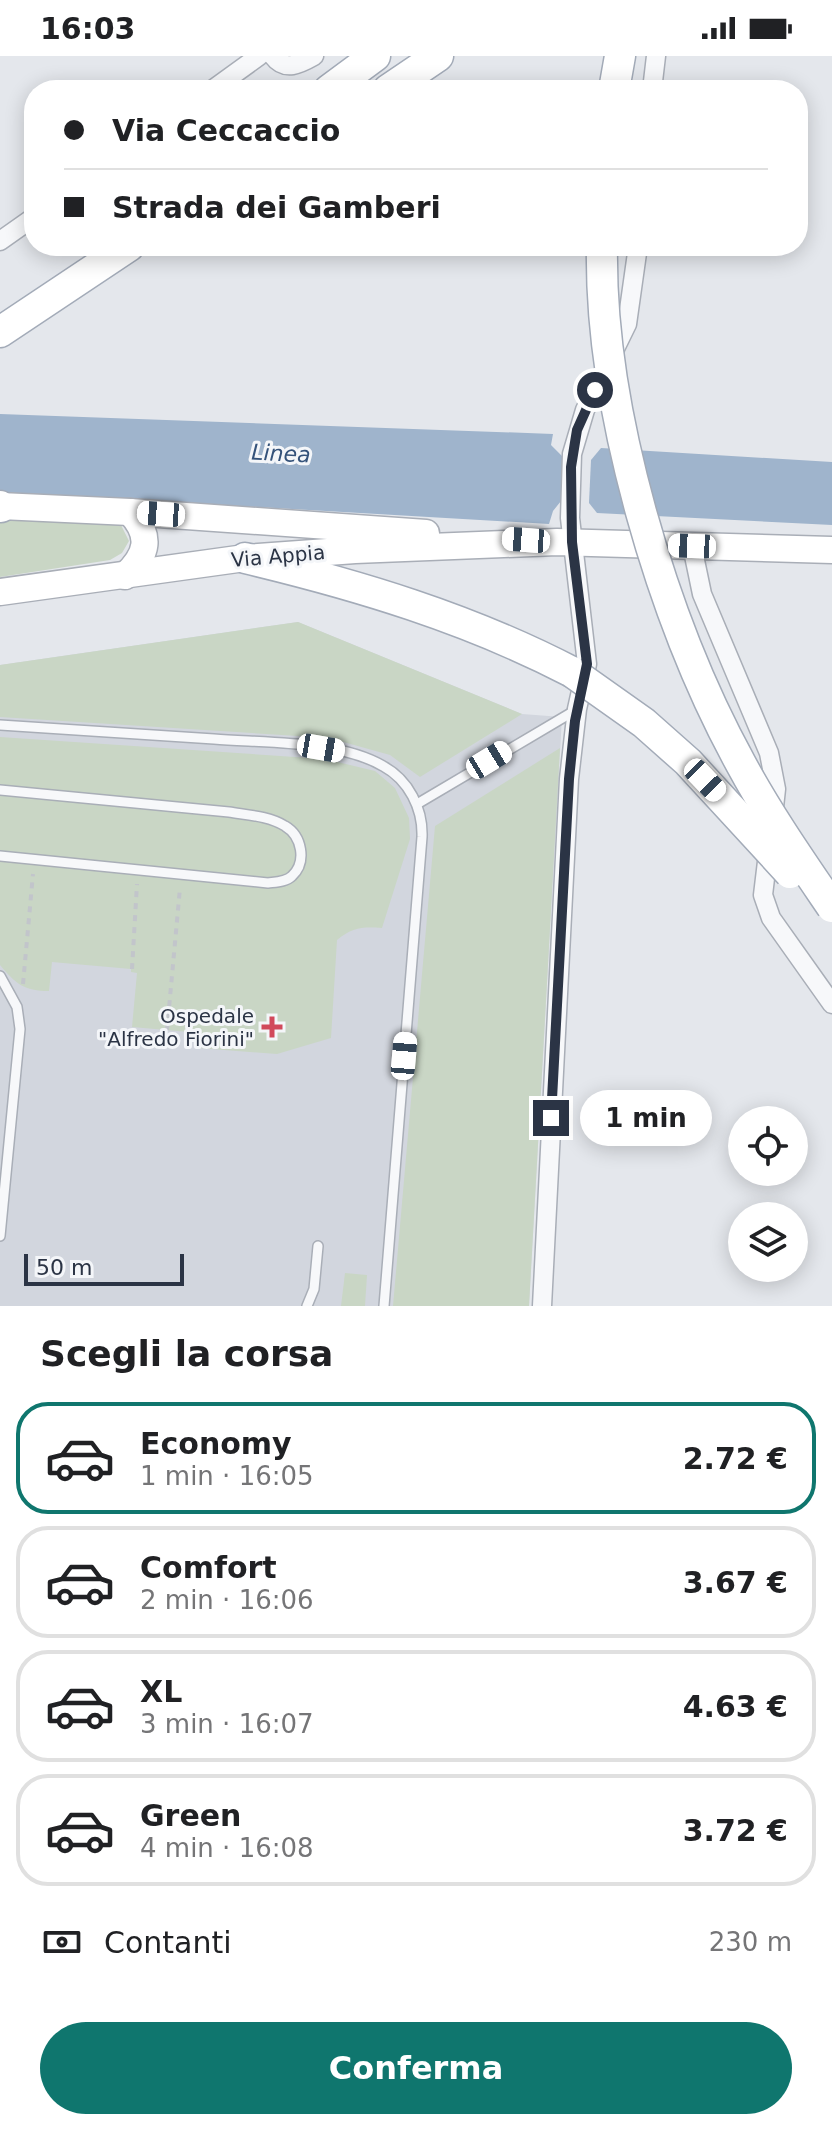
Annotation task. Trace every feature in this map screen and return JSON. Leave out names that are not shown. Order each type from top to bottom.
[{"type":"main road","points":[[343,80],[375,56]]},
{"type":"main road","points":[[403,80],[438,56]]},
{"type":"main road","points":[[616,80],[620,56]]},
{"type":"main road","points":[[0,309],[81,256]]},
{"type":"main road","points":[[0,332],[114,256]]},
{"type":"main road","points":[[602,256],[603,302],[615,393],[637,493],[670,599],[734,752],[766,808],[832,907]]},
{"type":"main road","name":"Via Appia","points":[[0,506],[566,534],[692,546],[832,550]]},
{"type":"main road","points":[[125,576],[140,558],[145,542],[142,525],[130,512]]},
{"type":"main road","name":"Via Appia","points":[[0,592],[245,558],[566,534]]},
{"type":"main road","points":[[245,558],[335,580],[447,616],[572,672],[644,723],[688,762],[832,921]]},
{"type":"street","points":[[226,80],[259,56]]},
{"type":"street","points":[[281,61],[299,64],[314,56]]},
{"type":"street","points":[[653,80],[656,56]]},
{"type":"street","points":[[0,241],[24,224]]},
{"type":"street","points":[[542,1306],[568,795],[577,709],[587,672],[587,656],[566,534],[570,479],[574,440],[585,410],[627,324],[637,256]]},
{"type":"street","points":[[692,546],[702,594],[769,753],[776,789],[763,895],[771,918],[832,1004]]},
{"type":"lane","points":[[417,804],[577,709]]},
{"type":"lane","points":[[0,725],[285,744],[337,751],[386,767],[403,782],[422,815],[422,837],[384,1306]]},
{"type":"lane","points":[[0,790],[249,815],[287,827],[301,848],[301,857],[294,875],[278,882],[0,856]]},
{"type":"lane","points":[[0,976],[13,997],[20,1019],[0,1236]]},
{"type":"lane","points":[[307,1306],[314,1289],[318,1246]]},
{"type":"path","points":[[20,1019],[34,859]]},
{"type":"path","points":[[132,969],[138,869]]},
{"type":"path","points":[[167,1030],[181,873]]},
{"type":"shaded area","name":"Ospedale \"Alfredo Fiorini\"","points":[[298,622],[522,714],[562,717],[529,1306],[0,1306],[0,665]]},
{"type":"green space","points":[[0,515],[119,521],[129,541],[122,553],[110,560],[0,577]]},
{"type":"green space","points":[[298,622],[522,714],[420,777],[390,755],[329,738],[0,717],[0,665]]},
{"type":"green space","points":[[0,737],[325,759],[375,771],[395,788],[409,818],[410,839],[382,928],[358,929],[337,940],[331,1038],[277,1054],[199,1048],[200,1033],[132,1027],[137,973],[131,972],[131,969],[52,962],[49,991],[27,988],[11,977],[0,965]]},
{"type":"green space","points":[[560,748],[529,1306],[393,1306],[435,826]]},
{"type":"green space","points":[[345,1273],[367,1275],[365,1306],[341,1306]]},
{"type":"water","name":"Linea","points":[[0,414],[553,434],[551,445],[563,457],[561,501],[553,511],[549,524],[0,492]]},
{"type":"water","points":[[601,448],[832,462],[832,525],[597,513],[589,503],[591,460]]},
{"type":"place","name":"Ospedale \"Alfredo Fiorini\"","points":[[272,1027]]},
{"type":"route","points":[[551,1118],[569,779],[577,709],[587,672],[570,518],[571,467],[577,430],[595,390]]}]
